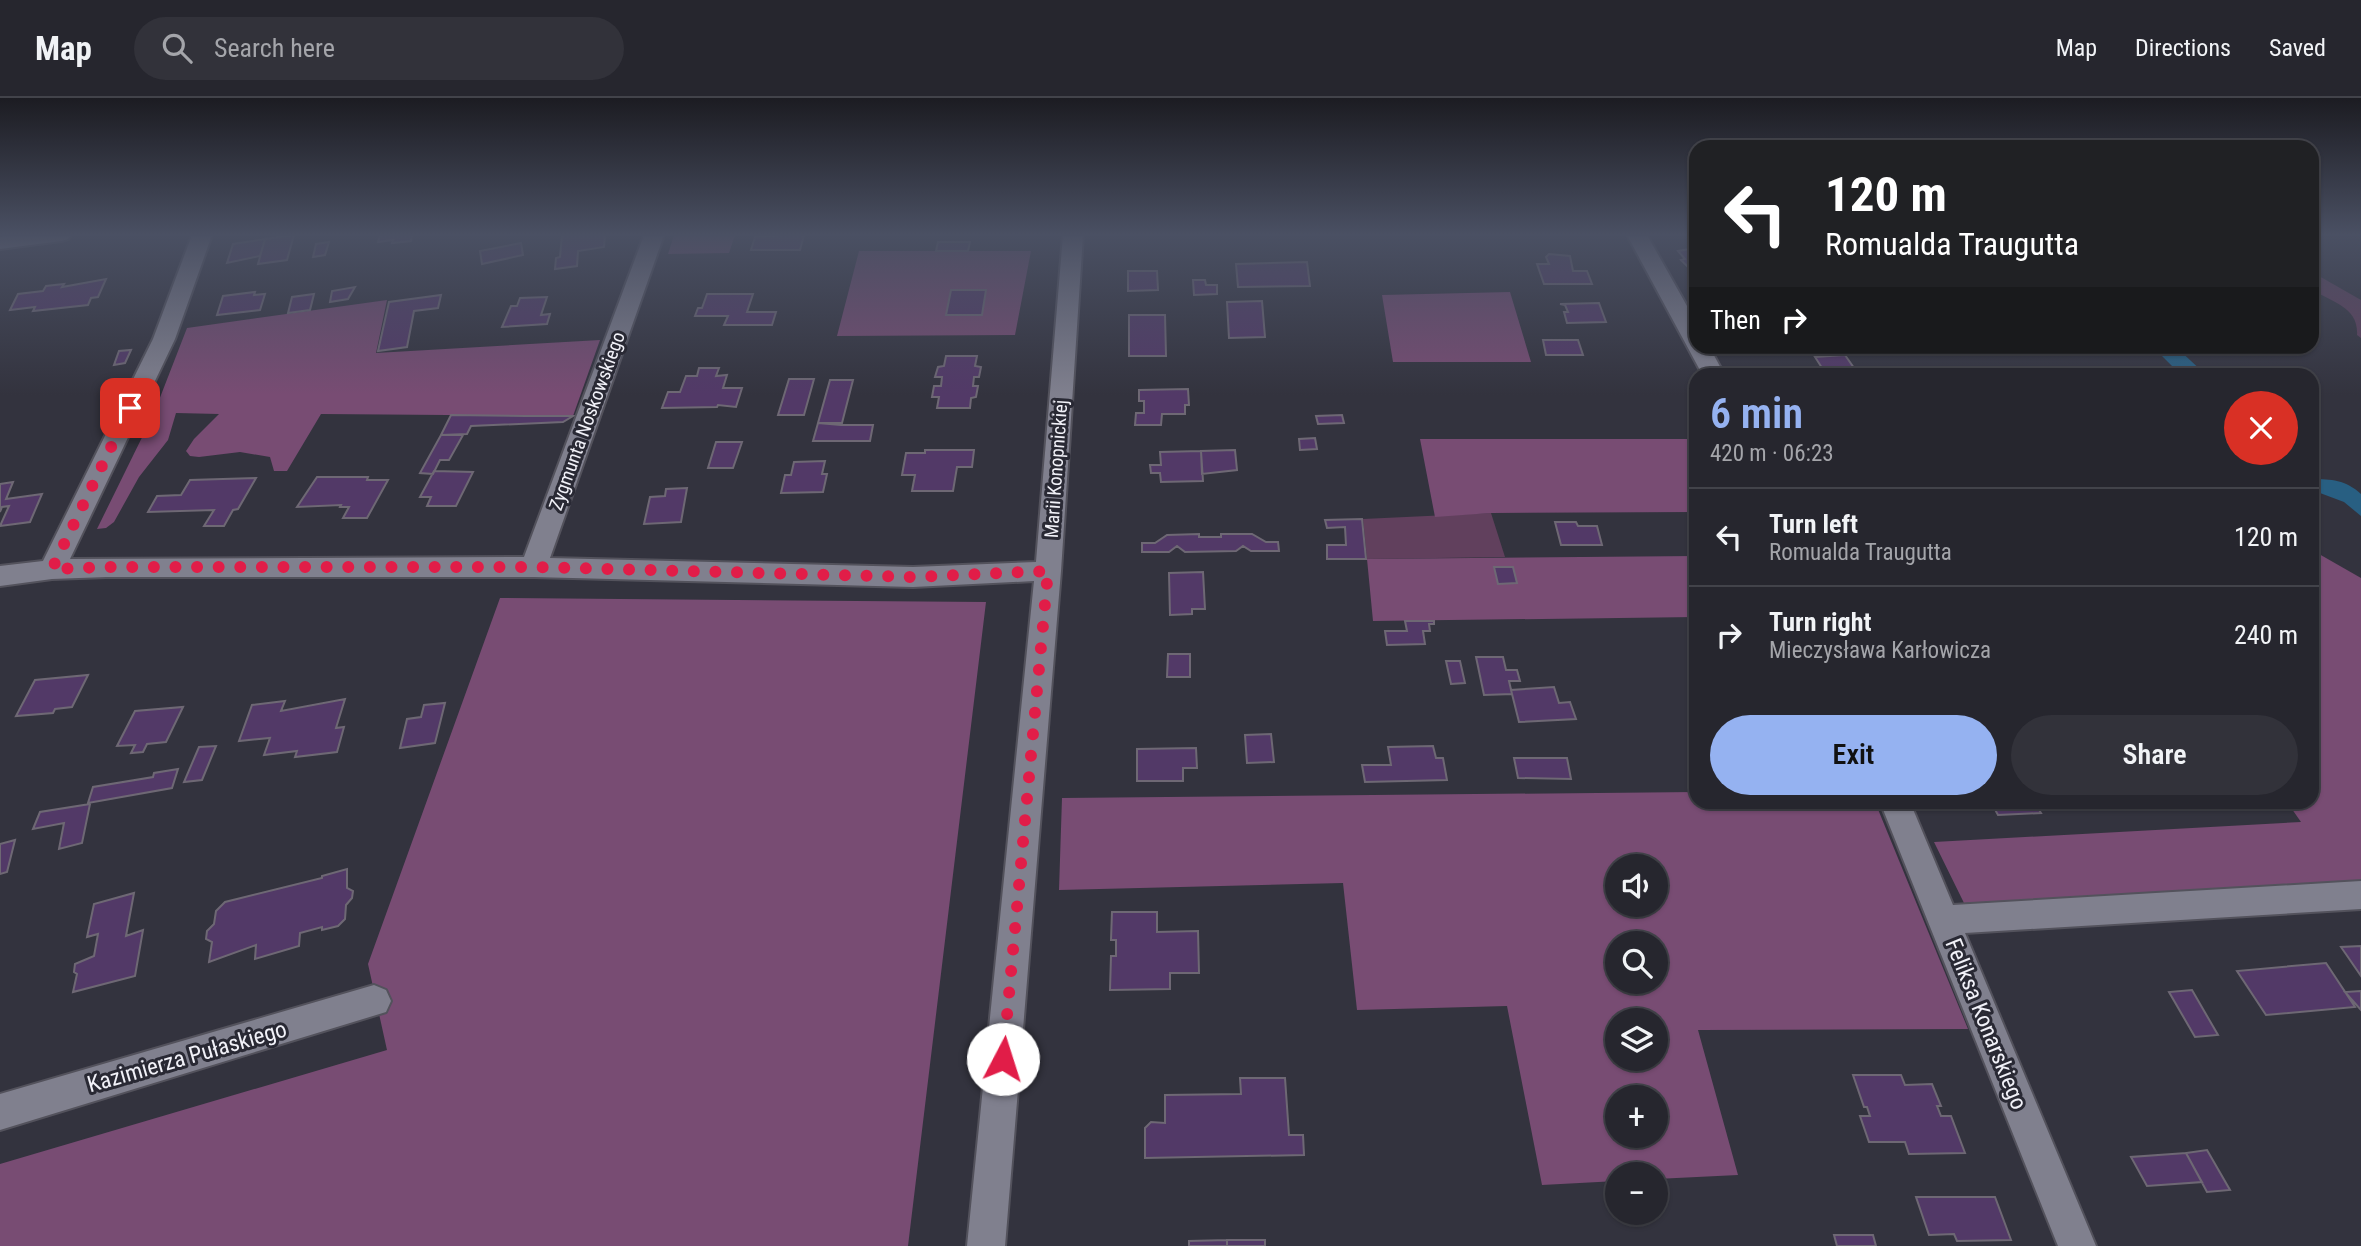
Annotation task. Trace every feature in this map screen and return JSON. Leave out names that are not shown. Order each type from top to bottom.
[{"type":"street","points":[[52,569],[164,339],[182,289]]},
{"type":"street","name":"Zygmunta Noskowskiego","points":[[534,567],[635,289]]},
{"type":"street","name":"Marii Konopnickiej","points":[[986,1246],[1048,571],[1069,289]]},
{"type":"street","points":[[1666,289],[1689,330]]},
{"type":"street","points":[[0,576],[52,569],[106,567],[534,567],[913,577],[1048,571]]},
{"type":"street","name":"Feliksa Konarskiego","points":[[1898,809],[2077,1246]]},
{"type":"street","points":[[1944,920],[2361,895]]},
{"type":"street","name":"Kazimierza Pułaskiego","points":[[0,1112],[374,1001]]},
{"type":"shaded area","points":[[849,289],[1024,289],[1015,335],[837,336]]},
{"type":"shaded area","points":[[2319,289],[2341,289],[2361,300],[2361,338],[2357,335],[2354,318],[2336,302],[2319,294]]},
{"type":"shaded area","points":[[1510,292],[1531,362],[1393,362],[1382,295]]},
{"type":"shaded area","points":[[387,300],[376,353],[600,340],[573,416],[321,414],[287,471],[274,471],[270,457],[240,452],[190,456],[186,451],[194,439],[219,414],[176,413],[168,440],[139,477],[114,522],[106,528],[97,529],[154,413],[187,328]]},
{"type":"shaded area","points":[[1420,439],[1689,439],[1689,512],[1491,513],[1435,517]]},
{"type":"shaded area","points":[[1491,513],[1505,557],[1367,559],[1363,519]]},
{"type":"shaded area","points":[[2319,554],[2361,578],[2361,882],[1964,903],[1934,842],[2301,822],[2292,809],[2319,809]]},
{"type":"shaded area","points":[[1689,556],[1689,617],[1373,621],[1367,559]]},
{"type":"shaded area","points":[[500,598],[986,602],[908,1246],[0,1246],[0,1164],[387,1050],[368,964]]},
{"type":"shaded area","points":[[1689,792],[1689,809],[1878,809],[1968,1029],[1698,1030],[1738,1175],[1668,1178],[1668,1162],[1605,1162],[1605,1182],[1542,1185],[1507,1006],[1357,1010],[1343,883],[1059,890],[1062,798]]},
{"type":"water","points":[[2160,354],[2184,354],[2199,368],[2174,368]]},
{"type":"water","points":[[2319,479],[2338,481],[2361,494],[2361,516],[2344,502],[2319,493]]},
{"type":"building","points":[[44,289],[102,289],[98,297],[91,298],[88,305],[33,311],[35,307],[10,310],[18,294]]},
{"type":"building","points":[[354,289],[348,299],[330,302],[332,291]]},
{"type":"building","points":[[1128,289],[1158,289],[1158,290],[1128,291]]},
{"type":"building","points":[[1194,289],[1217,289],[1217,294],[1194,295]]},
{"type":"building","points":[[951,290],[986,290],[982,315],[946,315]]},
{"type":"building","points":[[255,292],[254,295],[265,294],[260,310],[217,315],[223,296]]},
{"type":"building","points":[[314,294],[310,310],[288,313],[292,297]]},
{"type":"building","points":[[707,294],[753,294],[747,312],[776,312],[772,325],[724,325],[728,316],[695,316],[698,308],[702,308]]},
{"type":"building","points":[[441,295],[438,308],[414,311],[407,347],[378,351],[389,302]]},
{"type":"building","points":[[547,297],[541,315],[550,314],[547,324],[502,327],[511,306],[517,306],[520,298]]},
{"type":"building","points":[[1262,301],[1265,337],[1229,338],[1227,302]]},
{"type":"building","points":[[1599,303],[1606,322],[1567,323],[1564,312],[1568,312],[1565,305],[1560,304]]},
{"type":"building","points":[[1129,315],[1165,315],[1166,356],[1129,356]]},
{"type":"building","points":[[1543,340],[1578,340],[1583,355],[1546,355]]},
{"type":"building","points":[[131,350],[125,363],[114,365],[119,351]]},
{"type":"building","points":[[1845,355],[1854,368],[1822,368],[1815,357]]},
{"type":"building","points":[[946,356],[977,356],[975,366],[981,367],[979,377],[974,377],[973,386],[978,386],[976,397],[971,398],[970,408],[937,408],[939,397],[932,397],[934,386],[941,386],[942,377],[935,377],[938,367],[944,366]]},
{"type":"building","points":[[699,368],[719,368],[716,376],[727,375],[723,388],[742,388],[736,407],[718,405],[662,408],[668,392],[680,392],[686,376],[697,376]]},
{"type":"building","points":[[789,379],[814,379],[804,415],[778,415]]},
{"type":"building","points":[[830,380],[853,380],[842,423],[818,423]]},
{"type":"building","points":[[1188,389],[1189,405],[1185,405],[1185,414],[1162,414],[1161,425],[1135,425],[1136,413],[1144,413],[1144,401],[1139,401],[1139,390]]},
{"type":"building","points":[[451,415],[573,416],[563,422],[471,426],[467,434],[441,435]]},
{"type":"building","points":[[1342,415],[1344,423],[1318,424],[1316,416]]},
{"type":"building","points":[[818,423],[873,425],[870,441],[813,441]]},
{"type":"building","points":[[441,435],[463,435],[449,460],[440,460],[433,474],[420,473]]},
{"type":"building","points":[[1315,438],[1317,449],[1300,450],[1299,439]]},
{"type":"building","points":[[716,442],[742,442],[733,468],[708,468]]},
{"type":"building","points":[[925,450],[974,450],[972,467],[957,467],[953,491],[912,491],[915,475],[902,475],[906,453],[925,453]]},
{"type":"building","points":[[1235,450],[1237,470],[1202,474],[1201,451]]},
{"type":"building","points":[[1201,451],[1203,481],[1161,482],[1160,473],[1151,473],[1150,465],[1161,465],[1160,452]]},
{"type":"building","points":[[825,461],[822,474],[827,474],[823,492],[781,493],[785,475],[791,475],[794,462]]},
{"type":"building","points":[[434,471],[473,472],[456,506],[427,506],[431,497],[420,497]]},
{"type":"building","points":[[317,477],[368,477],[367,480],[388,480],[367,518],[343,518],[349,507],[297,507]]},
{"type":"building","points":[[256,478],[238,509],[233,510],[224,526],[204,526],[214,510],[148,512],[157,496],[181,495],[190,480]]},
{"type":"building","points":[[13,482],[6,499],[42,494],[30,522],[0,526],[9,506],[2,507],[0,512],[0,484]]},
{"type":"building","points":[[687,488],[681,522],[644,524],[650,497],[665,496],[666,489]]},
{"type":"building","points":[[1362,519],[1366,559],[1327,559],[1327,545],[1346,545],[1345,527],[1327,528],[1325,520]]},
{"type":"building","points":[[1555,522],[1597,526],[1602,545],[1561,545]]},
{"type":"building","points":[[1199,534],[1199,537],[1221,537],[1221,534],[1252,534],[1266,542],[1278,542],[1279,551],[1251,551],[1243,546],[1236,551],[1185,552],[1177,546],[1169,552],[1142,552],[1142,543],[1155,543],[1167,535]]},
{"type":"building","points":[[1494,567],[1513,567],[1517,583],[1498,584]]},
{"type":"building","points":[[1203,572],[1205,609],[1192,609],[1192,614],[1170,615],[1169,573]]},
{"type":"building","points":[[1405,621],[1434,621],[1434,624],[1429,624],[1430,631],[1423,631],[1425,644],[1387,645],[1385,631],[1407,631]]},
{"type":"building","points":[[1168,654],[1190,654],[1190,677],[1167,677]]},
{"type":"building","points":[[1476,657],[1503,657],[1506,670],[1517,670],[1520,681],[1509,681],[1512,694],[1484,695]]},
{"type":"building","points":[[1446,661],[1460,661],[1465,683],[1451,684]]},
{"type":"building","points":[[88,675],[72,707],[55,709],[53,713],[16,716],[35,680]]},
{"type":"building","points":[[1554,687],[1559,703],[1570,702],[1576,719],[1519,722],[1511,690]]},
{"type":"building","points":[[345,699],[336,728],[344,727],[337,752],[295,757],[297,751],[264,755],[270,738],[239,741],[252,705],[285,701],[281,711]]},
{"type":"building","points":[[445,703],[435,743],[400,748],[407,719],[421,717],[424,705]]},
{"type":"building","points":[[183,707],[166,742],[147,744],[143,752],[131,753],[135,745],[117,746],[135,711]]},
{"type":"building","points":[[1271,734],[1274,762],[1247,763],[1245,735]]},
{"type":"building","points":[[216,746],[202,780],[184,782],[199,747]]},
{"type":"building","points":[[1433,746],[1436,758],[1443,758],[1447,780],[1365,782],[1362,765],[1391,765],[1388,747]]},
{"type":"building","points":[[1196,748],[1197,768],[1183,768],[1183,781],[1137,781],[1137,749]]},
{"type":"building","points":[[1514,758],[1567,758],[1571,779],[1518,778]]},
{"type":"building","points":[[178,769],[172,788],[88,803],[93,787],[153,777],[154,773]]},
{"type":"building","points":[[90,804],[82,843],[59,849],[64,823],[33,829],[40,812]]},
{"type":"building","points":[[1995,809],[2039,809],[2041,813],[1998,815]]},
{"type":"building","points":[[15,840],[7,872],[0,874],[0,844]]},
{"type":"building","points":[[347,869],[347,888],[353,891],[352,898],[346,905],[345,919],[338,926],[300,933],[299,946],[255,959],[256,945],[209,962],[212,942],[206,939],[207,931],[214,924],[216,911],[225,902],[322,878]]},
{"type":"building","points":[[134,893],[126,936],[143,930],[135,976],[73,992],[77,974],[74,972],[75,964],[94,956],[98,934],[87,937],[94,904]]},
{"type":"building","points":[[1112,912],[1157,912],[1157,932],[1198,931],[1199,973],[1170,973],[1170,989],[1110,990],[1111,956],[1116,956],[1116,940],[1111,940]]},
{"type":"building","points":[[2361,946],[2361,976],[2341,947]]},
{"type":"building","points":[[2326,963],[2355,1007],[2266,1015],[2237,971]]},
{"type":"building","points":[[2192,990],[2218,1035],[2195,1037],[2169,992]]},
{"type":"building","points":[[2361,991],[2361,1010],[2345,992]]},
{"type":"building","points":[[1853,1075],[1901,1075],[1905,1085],[1932,1084],[1941,1106],[1937,1106],[1941,1116],[1951,1116],[1965,1153],[1909,1154],[1905,1142],[1869,1142],[1860,1116],[1870,1116]]},
{"type":"building","points":[[1240,1078],[1285,1078],[1289,1135],[1303,1135],[1304,1155],[1145,1158],[1145,1128],[1151,1122],[1165,1123],[1165,1095],[1241,1094]]},
{"type":"building","points":[[2207,1150],[2230,1190],[2207,1192],[2186,1153]]},
{"type":"building","points":[[2186,1153],[2202,1182],[2147,1186],[2131,1157]]},
{"type":"building","points":[[1916,1197],[1995,1197],[2011,1240],[1957,1241],[1954,1234],[1929,1235]]},
{"type":"building","points":[[1834,1235],[1873,1235],[1876,1246],[1837,1246]]},
{"type":"building","points":[[1227,1240],[1265,1240],[1265,1246],[1227,1246]]},
{"type":"building","points":[[1227,1240],[1227,1246],[1189,1246],[1189,1241]]},
{"type":"route","points":[[130,408],[52,569],[534,567],[913,577],[1048,571],[1003,1059]]}]
